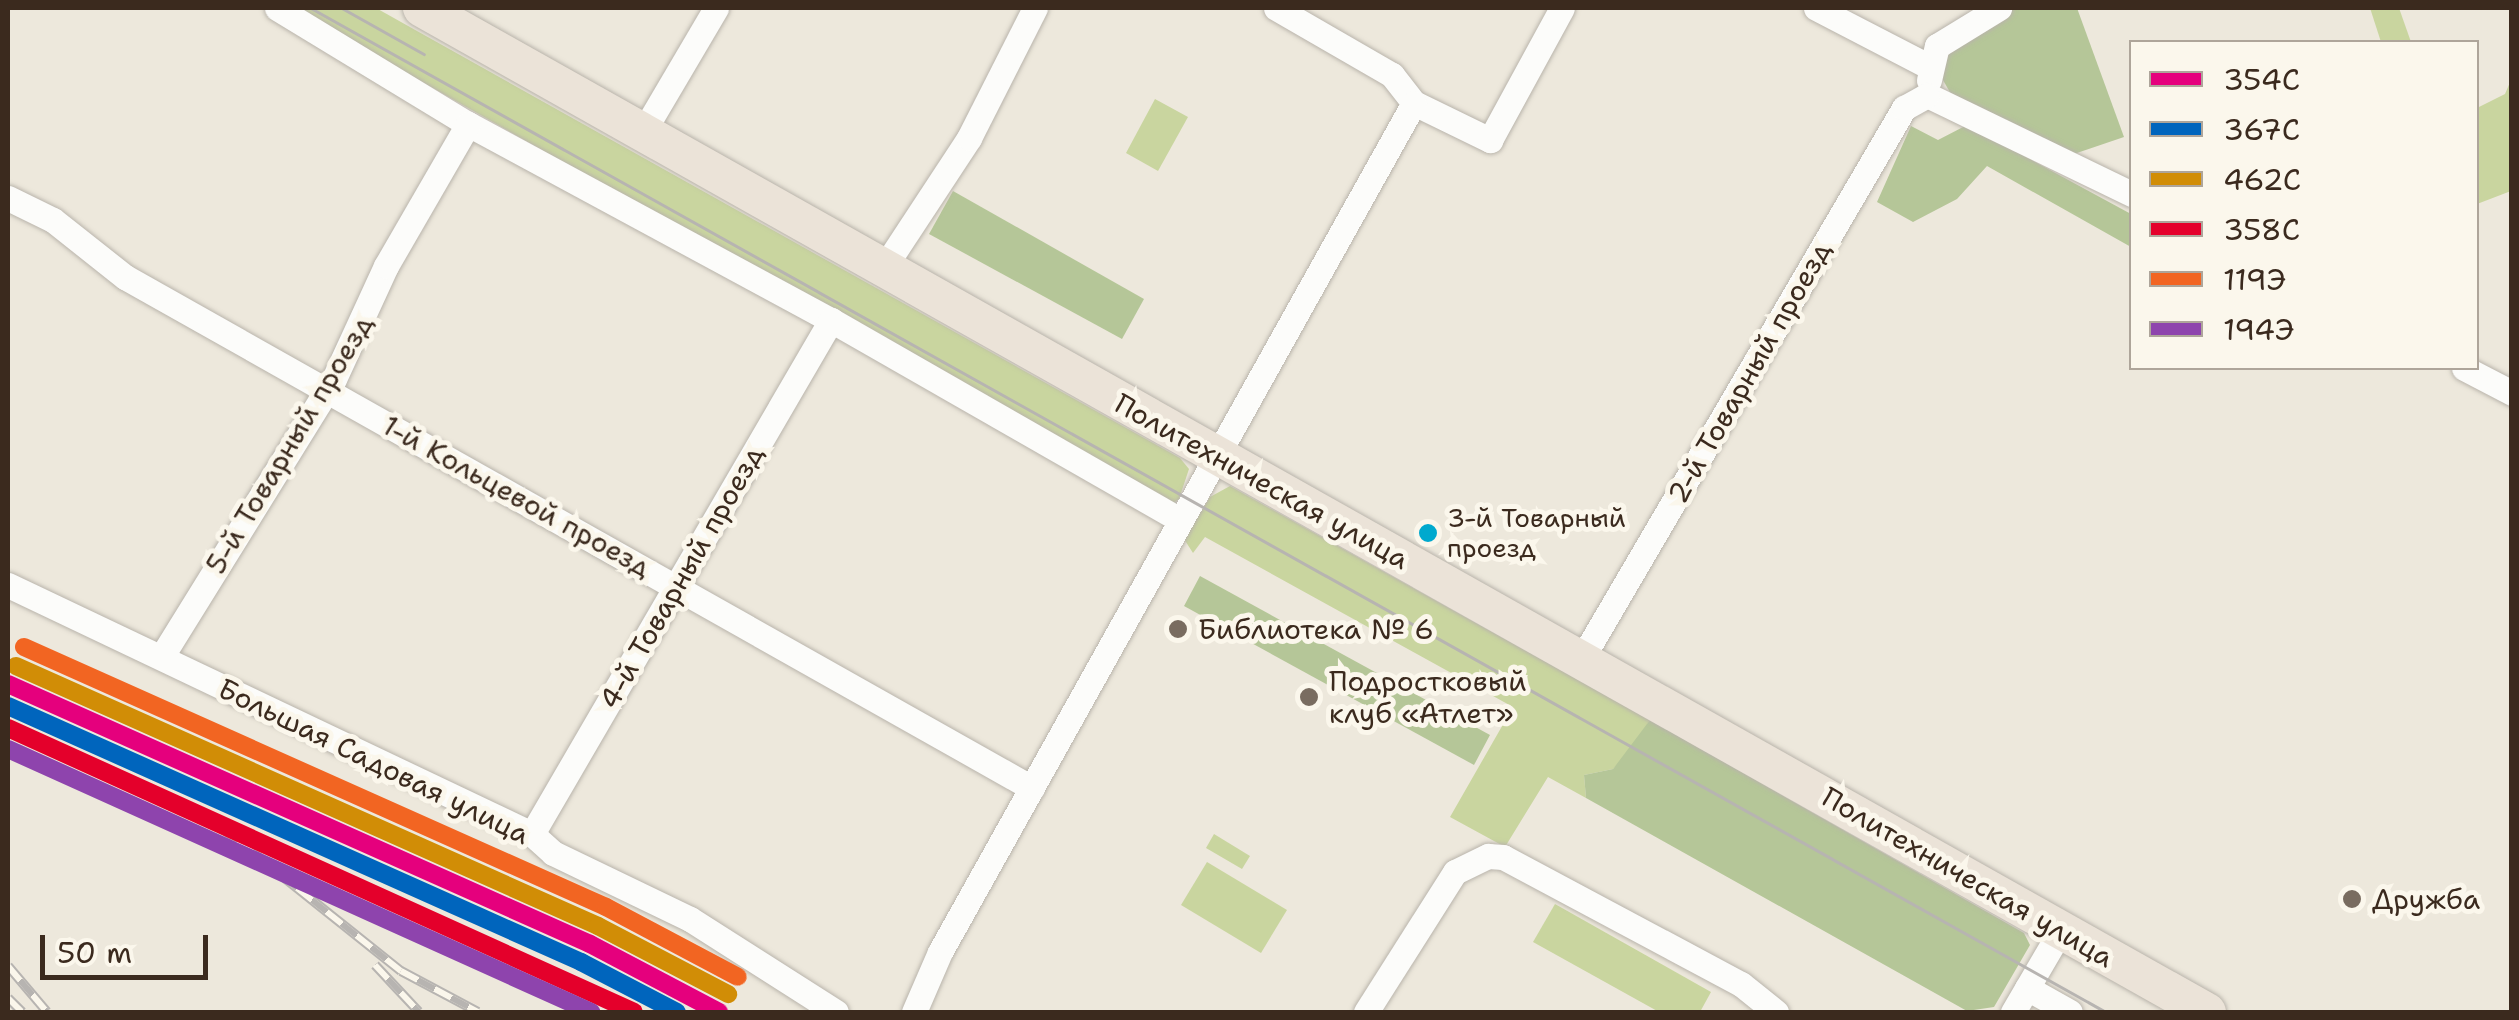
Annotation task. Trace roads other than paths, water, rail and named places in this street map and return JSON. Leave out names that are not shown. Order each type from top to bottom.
[{"type":"main road","name":"Политехническая улица","points":[[422,8],[2207,1012]]},
{"type":"street","points":[[277,8],[468,124],[831,320],[1180,520]]},
{"type":"street","points":[[643,132],[716,8]]},
{"type":"street","points":[[883,269],[969,138],[1034,8]]},
{"type":"street","points":[[1276,8],[1392,76],[1414,103],[1490,140],[1562,8]]},
{"type":"street","points":[[1816,8],[1930,66]]},
{"type":"street","points":[[1999,8],[1962,16],[1938,46],[1930,66],[1927,95],[2129,193]]},
{"type":"street","name":"2-й Товарный проезд","points":[[1581,660],[1904,108],[1927,95]]},
{"type":"street","points":[[914,1012],[1032,788],[1414,103]]},
{"type":"street","name":"5-й Товарный проезд","points":[[162,656],[325,392],[386,266],[468,124]]},
{"type":"street","name":"1-й Кольцевой проезд","points":[[8,198],[53,220],[125,277],[279,359],[325,392],[1032,788]]},
{"type":"street","name":"4-й Товарный проезд","points":[[532,834],[831,320]]},
{"type":"street","points":[[2468,370],[2512,393]]},
{"type":"street","name":"Большая Садовая улица","points":[[8,585],[69,619],[162,656],[285,721],[532,834],[553,854],[690,919],[836,1012]]},
{"type":"street","points":[[1366,1012],[1429,906],[1472,860],[1504,856],[1741,984],[1776,1012]]},
{"type":"street","points":[[2014,1012],[2060,930]]},
{"type":"street","points":[[2026,988],[2070,1012]]},
{"type":"tram line","points":[[311,8],[2106,1012]]},
{"type":"tram line","points":[[342,8],[424,54]]},
{"type":"railway","points":[[208,817],[401,971],[478,1012]]},
{"type":"railway","points":[[375,965],[419,1012]]},
{"type":"railway","points":[[8,966],[47,1012]]},
{"type":"railway","points":[[8,998],[22,1012]]},
{"type":"place","name":"3-й Товарный проезд","points":[[1428,533]]},
{"type":"place","name":"Библиотека № 6","points":[[1178,629]]},
{"type":"place","name":"Подростковый клуб «Атлет»","points":[[1309,697]]},
{"type":"place","name":"Дружба","points":[[2352,899]]}]
